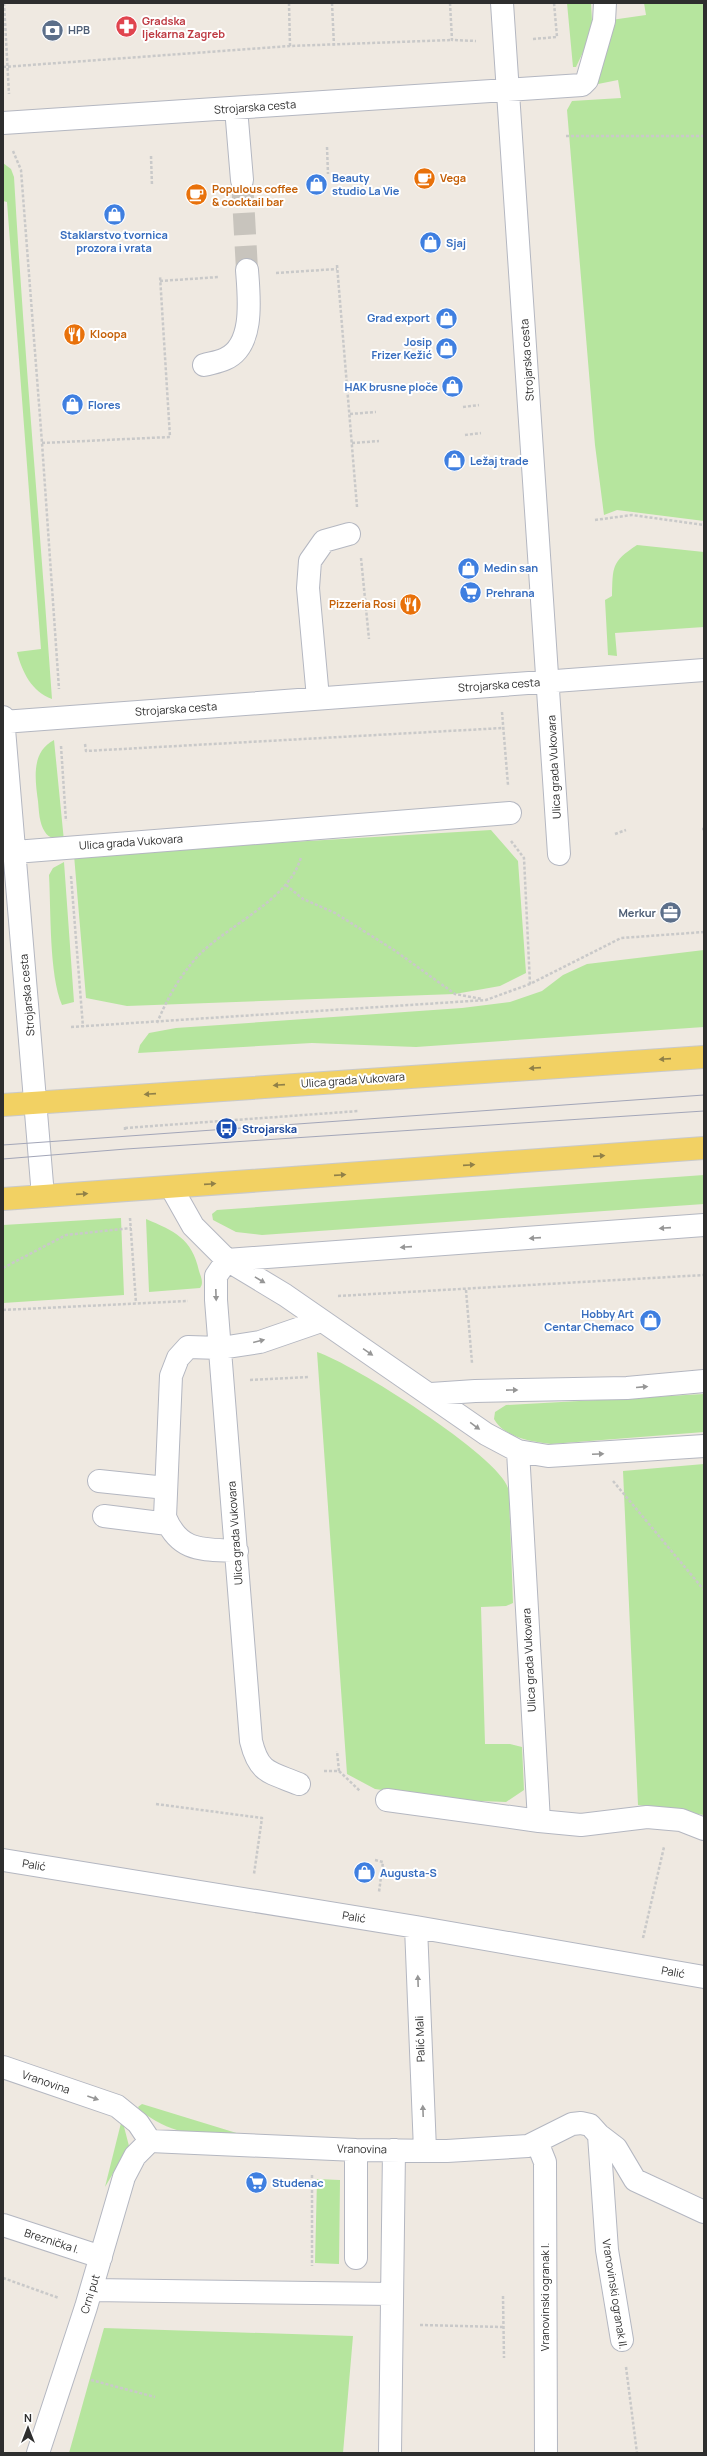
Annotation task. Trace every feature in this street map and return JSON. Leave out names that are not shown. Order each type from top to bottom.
[{"type":"main road","name":"Ulica grada Vukovara","points":[[3,1105],[704,1057]]},
{"type":"main road","points":[[3,1199],[704,1148]]},
{"type":"street","name":"Strojarska cesta","points":[[4,722],[549,681],[502,3]]},
{"type":"street","points":[[508,91],[582,86],[587,80],[604,21],[605,3]]},
{"type":"street","name":"Strojarska cesta","points":[[3,123],[508,91]]},
{"type":"street","points":[[236,108],[242,180]]},
{"type":"street","points":[[204,365],[226,358],[240,346],[248,325],[247,270]]},
{"type":"street","points":[[318,698],[308,588],[310,561],[324,541],[349,534]]},
{"type":"street","points":[[549,681],[704,670]]},
{"type":"street","name":"Ulica grada Vukovara","points":[[549,681],[559,854]]},
{"type":"street","name":"Strojarska cesta","points":[[3,717],[6,788],[15,852],[43,1196]]},
{"type":"street","name":"Ulica grada Vukovara","points":[[15,852],[510,813]]},
{"type":"street","points":[[171,1187],[193,1226],[227,1260],[285,1295],[321,1321],[431,1394],[486,1434],[518,1451],[548,1456],[598,1454],[704,1446]]},
{"type":"street","points":[[227,1260],[704,1226]]},
{"type":"street","name":"Ulica grada Vukovara","points":[[227,1260],[216,1276],[251,1741],[255,1759],[261,1767],[299,1784]]},
{"type":"street","points":[[237,1551],[195,1548],[174,1537],[165,1517],[171,1376],[178,1358],[188,1347],[221,1348],[260,1342],[321,1321]]},
{"type":"street","points":[[431,1394],[475,1391],[627,1388],[704,1381]]},
{"type":"street","name":"Ulica grada Vukovara","points":[[518,1451],[538,1821]]},
{"type":"street","points":[[99,1481],[166,1488]]},
{"type":"street","points":[[104,1516],[168,1524]]},
{"type":"street","points":[[387,1800],[538,1821],[581,1824],[647,1817],[681,1820],[704,1829]]},
{"type":"street","name":"Palić","points":[[3,1860],[704,1977]]},
{"type":"street","name":"Palić Mali","points":[[416,1928],[425,2150]]},
{"type":"street","name":"Vranovina","points":[[3,2068],[117,2106],[126,2111],[138,2123],[150,2141],[356,2150],[514,2148],[537,2142],[572,2124],[581,2123],[590,2125],[598,2136],[616,2148],[635,2180],[704,2212]]},
{"type":"street","name":"Vranovinski ogranak II.","points":[[598,2136],[607,2250],[622,2340]]},
{"type":"street","name":"Crni put","points":[[38,2453],[91,2290],[124,2177],[135,2156],[150,2141]]},
{"type":"street","name":"Vranovinski ogranak I.","points":[[537,2142],[544,2162],[546,2453]]},
{"type":"street","points":[[356,2150],[356,2258]]},
{"type":"street","points":[[390,2453],[394,2150]]},
{"type":"street","name":"Breznička I.","points":[[3,2225],[101,2257]]},
{"type":"street","points":[[91,2290],[392,2294]]},
{"type":"path","points":[[4,3],[9,96]]},
{"type":"path","points":[[288,3],[290,46]]},
{"type":"path","points":[[333,3],[334,46]]},
{"type":"path","points":[[450,3],[452,40]]},
{"type":"path","points":[[527,39],[556,37],[554,3]]},
{"type":"path","points":[[3,67],[290,46],[334,46],[452,40],[484,41]]},
{"type":"path","points":[[566,136],[704,136]]},
{"type":"path","points":[[12,146],[21,170],[59,694]]},
{"type":"path","points":[[327,147],[328,174]]},
{"type":"path","points":[[151,156],[152,186]]},
{"type":"path","points":[[337,264],[358,514]]},
{"type":"path","points":[[42,443],[170,437],[160,276]]},
{"type":"path","points":[[463,407],[479,405]]},
{"type":"path","points":[[350,414],[376,412]]},
{"type":"path","points":[[465,435],[481,433]]},
{"type":"path","points":[[352,443],[379,441]]},
{"type":"path","points":[[595,520],[632,515],[704,525]]},
{"type":"path","points":[[361,554],[369,639]]},
{"type":"path","points":[[501,705],[510,813],[510,841],[524,858],[530,984]]},
{"type":"path","points":[[84,741],[86,751],[503,728]]},
{"type":"path","points":[[61,742],[67,823]]},
{"type":"path","points":[[615,834],[626,830]]},
{"type":"path","points":[[71,873],[83,1027]]},
{"type":"path","points":[[157,1023],[166,1002],[181,977],[200,953],[228,929],[263,905],[286,885],[303,899],[334,913],[394,950],[455,994],[486,1000]]},
{"type":"path","points":[[71,1027],[157,1023],[486,1000],[530,984],[621,938],[704,932]]},
{"type":"path","points":[[125,1128],[364,1111]]},
{"type":"path","points":[[125,1122],[125,1132]]},
{"type":"path","points":[[130,1216],[136,1303]]},
{"type":"path","points":[[3,1268],[66,1235],[131,1228]]},
{"type":"path","points":[[331,1295],[466,1290],[704,1275]]},
{"type":"path","points":[[466,1290],[472,1365]]},
{"type":"path","points":[[3,1310],[190,1301]]},
{"type":"path","points":[[249,1388],[248,1380],[308,1377]]},
{"type":"path","points":[[598,1454],[601,1469],[619,1487],[704,1590]]},
{"type":"path","points":[[317,1772],[339,1771],[337,1751]]},
{"type":"path","points":[[156,1804],[262,1818],[253,1880]]},
{"type":"path","points":[[643,1941],[670,1819]]},
{"type":"path","points":[[375,1860],[383,1862],[378,1896]]},
{"type":"path","points":[[312,2173],[312,2292]]},
{"type":"path","points":[[3,2278],[60,2298]]},
{"type":"path","points":[[502,2296],[504,2358]]},
{"type":"path","points":[[417,2325],[503,2327]]},
{"type":"path","name":"Vranovinski ogranak II.","points":[[622,2340],[636,2453]]},
{"type":"path","points":[[85,2378],[155,2397]]},
{"type":"green space","points":[[567,3],[591,3],[592,21],[596,22],[576,67],[573,67]]},
{"type":"green space","points":[[644,3],[704,3],[704,521],[617,510],[604,515],[595,445],[567,110],[572,101],[621,98],[618,80],[598,84],[596,66],[611,20],[646,15]]},
{"type":"green space","points":[[3,163],[11,169],[14,177],[22,308],[52,699],[39,692],[33,686],[25,674],[17,652],[41,649],[7,202],[3,201]]},
{"type":"green space","points":[[637,545],[704,552],[704,627],[615,633],[617,656],[608,655],[605,600],[612,596],[613,572],[615,566],[622,556]]},
{"type":"green space","points":[[54,740],[64,841],[48,836],[43,828],[40,817],[36,784],[36,767],[38,759],[41,752]]},
{"type":"green space","points":[[491,830],[518,861],[526,973],[500,986],[455,994],[127,1006],[86,998],[74,855]]},
{"type":"green space","points":[[64,862],[74,1002],[62,1005],[55,977],[53,960],[49,875],[53,868]]},
{"type":"green space","points":[[704,950],[704,1027],[416,1047],[312,1043],[138,1053],[140,1045],[149,1033],[176,1028],[462,1008],[510,1002],[542,991],[563,975],[587,964]]},
{"type":"green space","points":[[704,1175],[704,1204],[262,1235],[236,1232],[213,1220],[212,1214],[217,1210]]},
{"type":"green space","points":[[121,1218],[124,1295],[3,1303],[3,1225]]},
{"type":"green space","points":[[146,1219],[173,1232],[187,1243],[196,1260],[202,1282],[200,1288],[149,1292]]},
{"type":"green space","points":[[317,1352],[360,1373],[390,1391],[453,1434],[499,1473],[508,1488],[510,1500],[513,1603],[506,1606],[481,1607],[485,1744],[510,1744],[522,1747],[524,1790],[506,1802],[456,1800],[375,1789],[347,1774]]},
{"type":"green space","points":[[704,1394],[704,1432],[551,1444],[519,1438],[504,1430],[494,1419],[495,1412],[506,1405]]},
{"type":"green space","points":[[704,1464],[704,1815],[638,1805],[623,1471]]},
{"type":"green space","points":[[142,2104],[243,2135],[214,2135],[188,2133],[176,2130],[152,2119],[140,2110],[138,2107]]},
{"type":"green space","points":[[122,2119],[129,2146],[105,2187]]},
{"type":"green space","points":[[317,2179],[340,2180],[339,2264],[315,2263]]},
{"type":"green space","points":[[104,2328],[353,2336],[343,2453],[69,2453]]},
{"type":"tunnel","points":[[242,180],[247,270]]},
{"type":"tram line","points":[[3,1145],[704,1095]]},
{"type":"tram line","points":[[3,1159],[126,1149],[704,1111]]},
{"type":"place","name":"Gradska ljekarna Zagreb","points":[[127,27]]},
{"type":"place","name":"HPB","points":[[52,30]]},
{"type":"place","name":"Vega","points":[[424,178]]},
{"type":"place","name":"Beauty studio La Vie","points":[[317,184]]},
{"type":"place","name":"Populous coffee & cocktail bar","points":[[196,195]]},
{"type":"place","name":"Staklarstvo tvornica prozora i vrata","points":[[114,215]]},
{"type":"place","name":"Sjaj","points":[[431,243]]},
{"type":"place","name":"Grad export","points":[[446,318]]},
{"type":"place","name":"Kloopa","points":[[74,334]]},
{"type":"place","name":"Josip Frizer Kežić","points":[[447,348]]},
{"type":"place","name":"HAK brusne ploče","points":[[453,387]]},
{"type":"place","name":"Flores","points":[[73,405]]},
{"type":"place","name":"Ležaj trade","points":[[454,461]]},
{"type":"place","name":"Medin san","points":[[468,568]]},
{"type":"place","name":"Prehrana","points":[[470,593]]},
{"type":"place","name":"Pizzeria Rosi","points":[[411,604]]},
{"type":"place","name":"Merkur","points":[[671,913]]},
{"type":"place","name":"Strojarska","points":[[226,1129]]},
{"type":"place","name":"Hobby Art Centar Chemaco","points":[[650,1320]]},
{"type":"place","name":"Augusta-S","points":[[364,1873]]},
{"type":"place","name":"Studenac","points":[[257,2183]]}]
